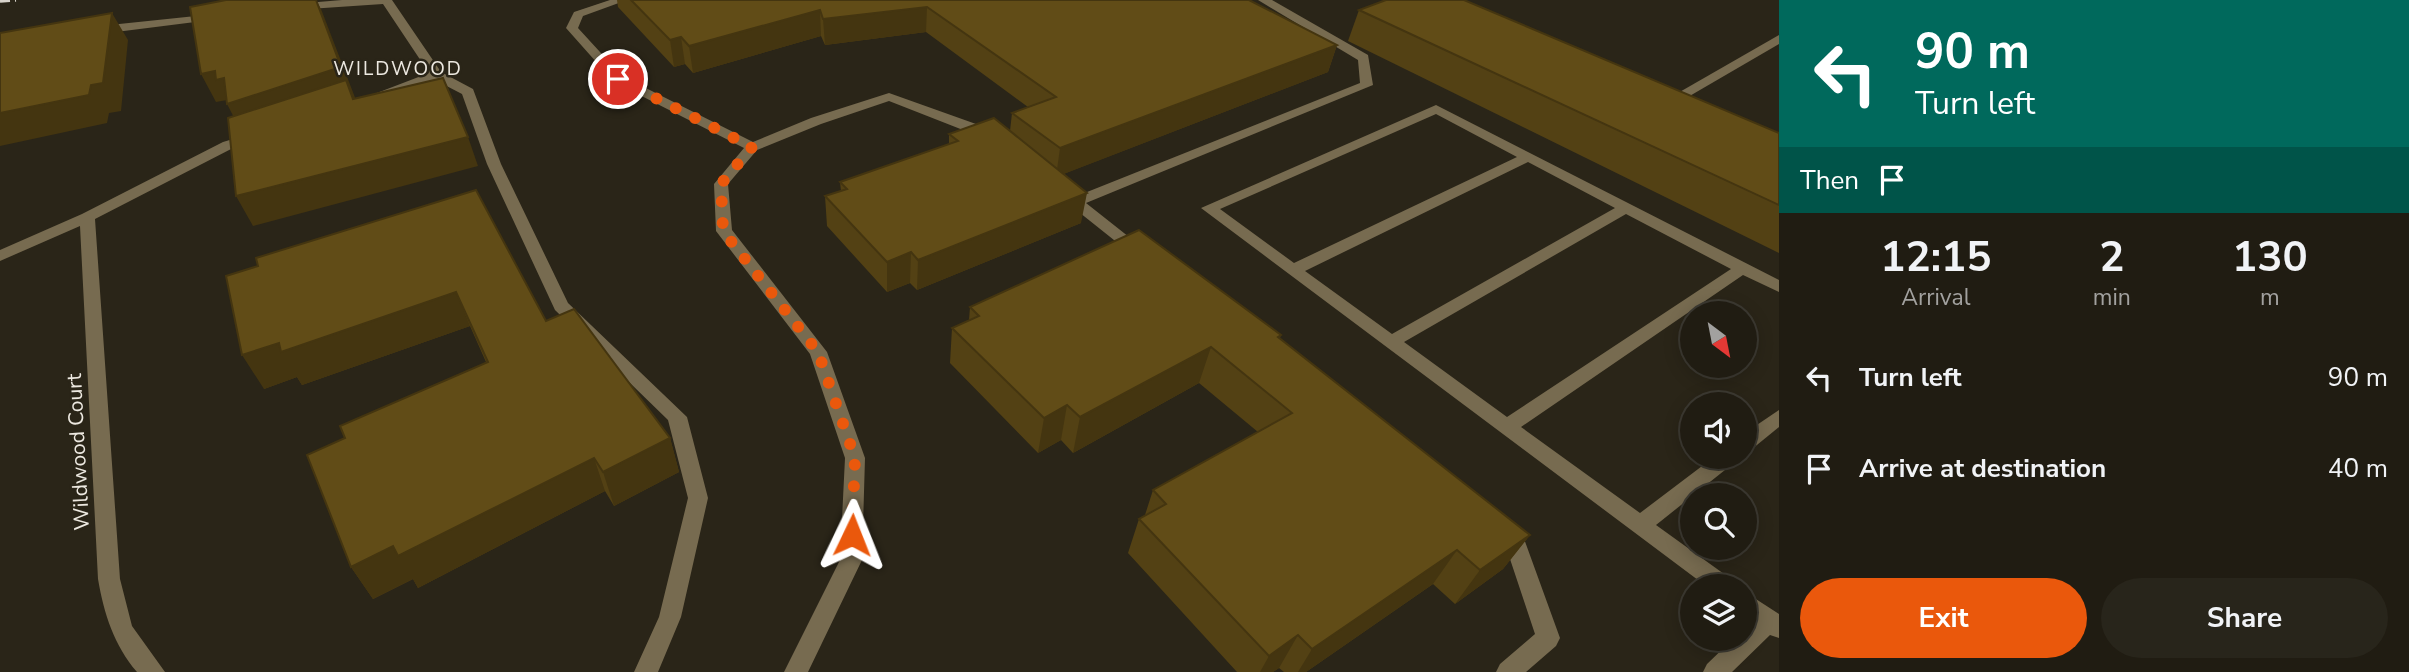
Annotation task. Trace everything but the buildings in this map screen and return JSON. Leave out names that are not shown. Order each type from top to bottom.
[{"type":"street","points":[[282,8],[386,0],[436,75],[468,92],[494,164],[561,306],[677,417],[698,498],[670,617],[646,672]]},
{"type":"street","points":[[621,0],[578,14],[572,29],[618,79],[752,147]]},
{"type":"street","points":[[1075,202],[1367,85],[1364,58],[1264,0]]},
{"type":"street","points":[[89,31],[231,15]]},
{"type":"street","points":[[1669,114],[1657,108],[1779,39]]},
{"type":"street","points":[[358,102],[436,75]]},
{"type":"street","points":[[796,672],[851,560],[855,458],[818,352],[723,231],[721,184],[752,147],[816,121],[889,97],[985,132],[1005,147]]},
{"type":"street","points":[[1706,574],[1209,208],[1436,109],[1779,286]]},
{"type":"street","points":[[0,256],[87,217],[228,145],[267,132]]},
{"type":"street","points":[[1293,270],[1528,157]]},
{"type":"street","points":[[1055,187],[1152,262]]},
{"type":"street","points":[[1391,342],[1626,208]]},
{"type":"street","name":"Wildwood Court","points":[[87,217],[109,579],[114,610],[133,652],[153,672]]},
{"type":"street","points":[[1507,427],[1743,268]]},
{"type":"street","points":[[1757,434],[1779,417]]},
{"type":"street","points":[[1640,526],[1713,469]]},
{"type":"street","points":[[1493,525],[1515,542],[1548,638],[1508,672]]},
{"type":"street","points":[[1715,672],[1774,624],[1757,611]]},
{"type":"railway","points":[[0,1],[16,0]]},
{"type":"district","name":"WILDWOOD","points":[[398,68]]},
{"type":"route","points":[[618,79],[752,147],[721,184],[723,231],[818,352],[855,458],[852,535]]}]
